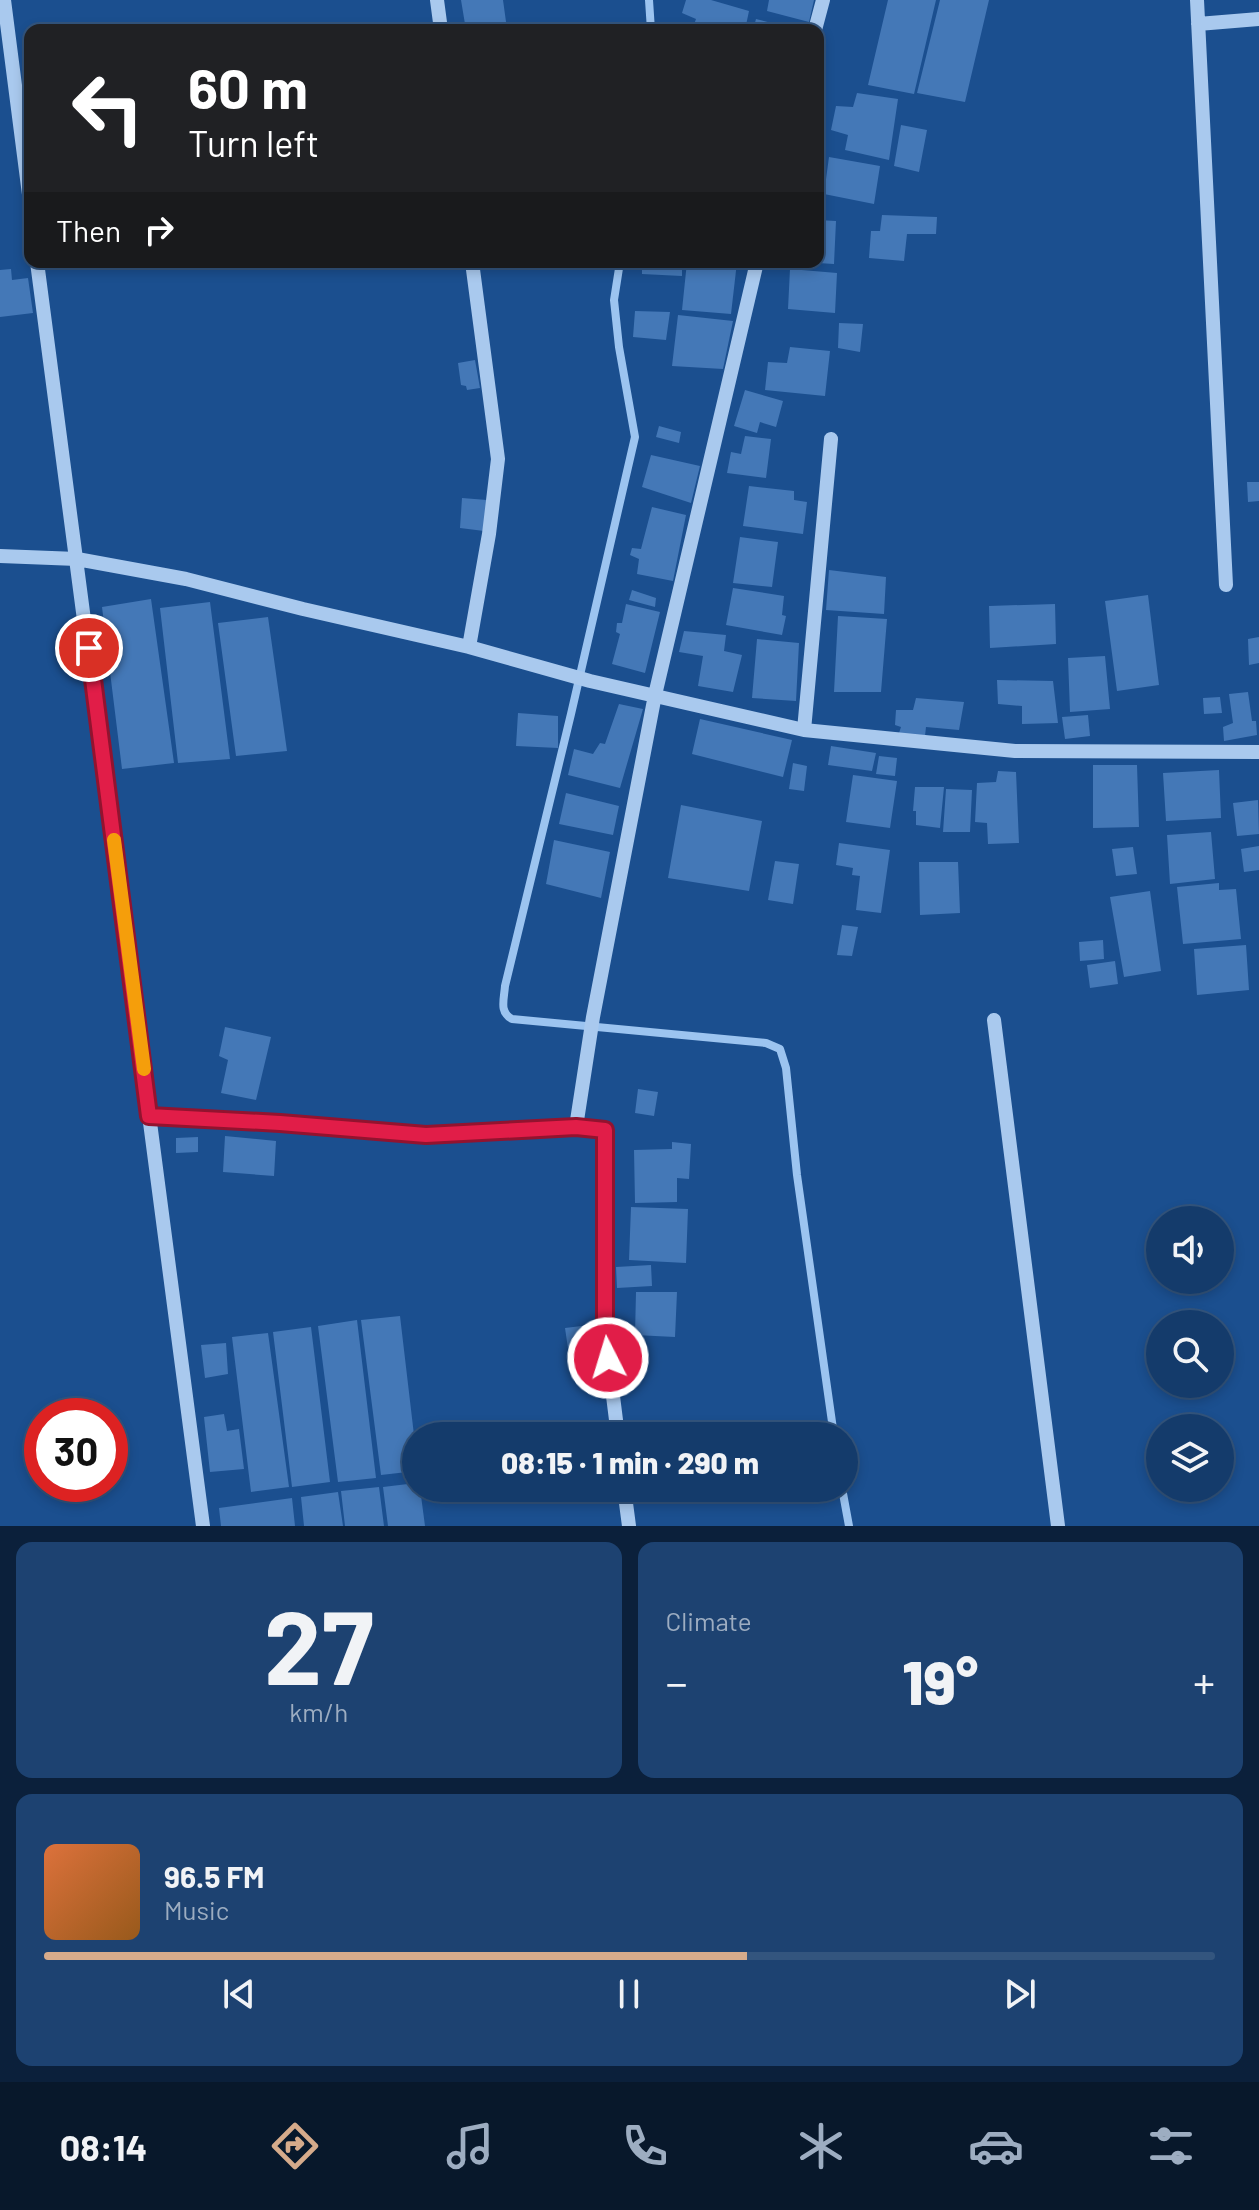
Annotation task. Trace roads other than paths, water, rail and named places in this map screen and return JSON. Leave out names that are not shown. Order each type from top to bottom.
[{"type":"street","points":[[4,0],[24,155]]},
{"type":"street","points":[[437,0],[440,24]]},
{"type":"street","points":[[817,24],[823,0]]},
{"type":"street","points":[[1197,0],[1226,585]]},
{"type":"street","points":[[1198,24],[1259,19]]},
{"type":"street","points":[[38,268],[203,1526]]},
{"type":"street","points":[[469,647],[489,534],[498,459],[473,268]]},
{"type":"street","points":[[576,1127],[593,1017],[655,695],[756,268]]},
{"type":"street","points":[[804,730],[831,439]]},
{"type":"street","points":[[0,556],[77,559],[186,579],[469,647],[568,676],[804,730],[1015,751],[1259,752]]},
{"type":"street","points":[[994,1020],[1058,1526]]},
{"type":"street","points":[[149,1116],[426,1135],[576,1127],[605,1130],[605,1332],[616,1422]]},
{"type":"street","points":[[626,1502],[629,1526]]},
{"type":"waterway","points":[[649,0],[651,24]]},
{"type":"waterway","points":[[619,268],[614,300],[635,437],[505,986],[504,1009],[512,1019],[766,1043],[780,1049],[786,1068],[797,1175],[832,1422]]},
{"type":"waterway","points":[[845,1502],[849,1526]]}]
